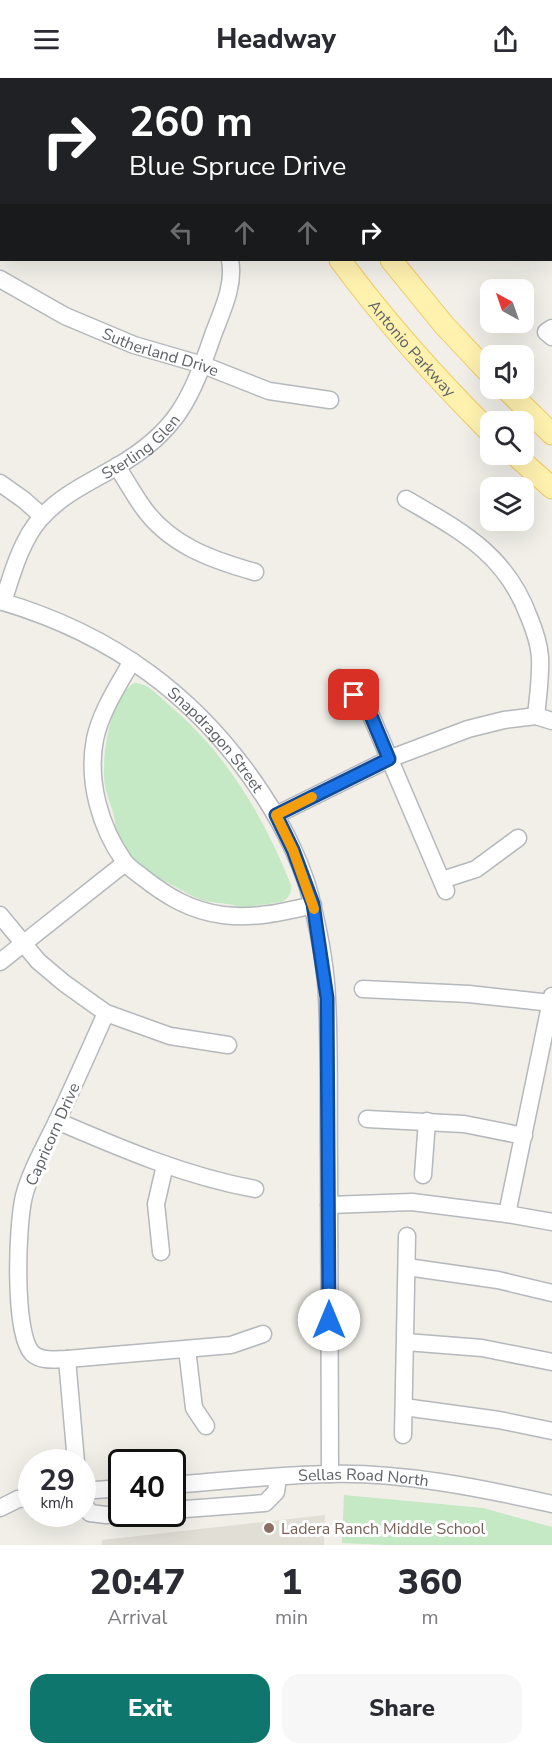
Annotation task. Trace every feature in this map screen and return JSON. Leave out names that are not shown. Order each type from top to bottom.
[{"type":"main road","name":"Antonio Parkway","points":[[341,261],[402,338],[480,422]]},
{"type":"main road","points":[[392,261],[444,325],[480,363]]},
{"type":"main road","points":[[516,399],[552,434]]},
{"type":"main road","points":[[526,465],[552,488]]},
{"type":"street","name":"Sterling Glen","points":[[1,601],[16,564],[42,516],[80,487],[148,447],[173,423],[186,402],[203,365],[229,288],[230,261]]},
{"type":"street","name":"Sutherland Drive","points":[[0,279],[65,316],[134,345],[203,365],[269,391],[330,400]]},
{"type":"street","points":[[552,328],[546,332],[552,337]]},
{"type":"street","points":[[117,466],[142,507],[174,538],[207,556],[255,572]]},
{"type":"street","points":[[0,483],[42,516]]},
{"type":"street","points":[[276,815],[389,759],[468,729],[504,720],[544,719],[540,656],[532,624],[511,578],[490,553],[452,526],[406,499]]},
{"type":"street","name":"Snapdragon Street","points":[[1,601],[75,628],[132,661],[166,686],[201,716],[242,762],[276,815],[293,850],[313,904],[327,998],[330,1474]]},
{"type":"street","points":[[132,661],[105,709],[95,740],[93,772],[97,804],[108,832],[125,863],[170,898],[190,907],[223,915],[267,916],[313,904]]},
{"type":"street","points":[[340,678],[369,711],[444,886],[476,869],[518,838]]},
{"type":"street","points":[[0,962],[125,863]]},
{"type":"street","points":[[0,915],[38,961],[106,1013],[170,1036],[228,1045]]},
{"type":"street","points":[[363,989],[470,994],[551,1001],[507,1214]]},
{"type":"street","name":"Capricorn Drive","points":[[67,1359],[44,1359],[33,1354],[25,1341],[20,1312],[18,1246],[24,1195],[106,1013]]},
{"type":"street","points":[[367,1119],[464,1124],[524,1136]]},
{"type":"street","points":[[57,1121],[165,1166],[216,1182],[255,1189]]},
{"type":"street","points":[[423,1175],[427,1121]]},
{"type":"street","points":[[161,1252],[156,1204],[165,1166]]},
{"type":"street","points":[[329,1206],[412,1202],[552,1222]]},
{"type":"street","points":[[403,1435],[407,1236]]},
{"type":"street","points":[[407,1267],[498,1280],[552,1293]]},
{"type":"street","points":[[75,1449],[67,1359],[231,1345],[263,1334]]},
{"type":"street","points":[[406,1342],[482,1348],[552,1362]]},
{"type":"street","points":[[187,1349],[194,1408],[206,1426]]},
{"type":"street","points":[[404,1407],[499,1420],[552,1431]]},
{"type":"street","name":"Sellas Road North","points":[[186,1484],[330,1474],[429,1480],[552,1504]]},
{"type":"street","points":[[186,1509],[265,1503],[276,1492],[278,1477]]},
{"type":"street","points":[[0,1495],[18,1497]]},
{"type":"street","points":[[0,1508],[18,1501]]},
{"type":"shaded area","name":"Ladera Ranch Middle School","points":[[325,1515],[324,1545],[102,1545],[102,1540]]},
{"type":"green space","points":[[134,683],[152,690],[189,723],[208,743],[241,787],[268,834],[291,885],[290,895],[282,902],[240,908],[202,900],[153,878],[127,850],[114,827],[114,818],[106,791],[104,760],[109,730],[118,702]]},
{"type":"green space","points":[[344,1495],[483,1508],[552,1527],[552,1545],[342,1543]]},
{"type":"slow traffic","points":[[312,797],[276,815],[293,850],[314,909]]},
{"type":"place","name":"Ladera Ranch Middle School","points":[[269,1528]]},
{"type":"route","points":[[329,1320],[327,998],[313,904],[293,850],[276,815],[389,759],[369,711],[354,695]]}]
